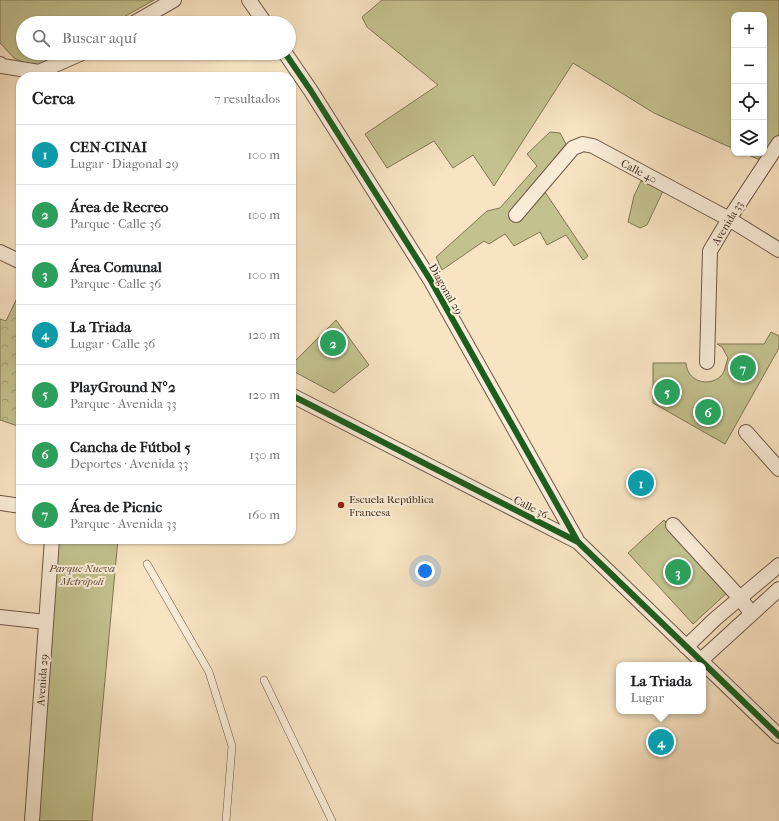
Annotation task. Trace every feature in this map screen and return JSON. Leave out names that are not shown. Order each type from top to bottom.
[{"type":"street","points":[[146,16],[174,0]]},
{"type":"street","points":[[249,0],[260,16]]},
{"type":"street","points":[[1,65],[39,72],[66,60]]},
{"type":"street","name":"Diagonal 29","points":[[290,60],[431,281],[578,542]]},
{"type":"street","name":"Avenida 33","points":[[707,362],[710,251],[729,219],[779,143]]},
{"type":"street","name":"Calle 40","points":[[516,215],[573,148],[583,144],[593,146],[729,219],[779,250]]},
{"type":"street","points":[[0,252],[16,260]]},
{"type":"street","name":"Calle 36","points":[[296,397],[578,542],[700,661]]},
{"type":"street","points":[[746,432],[779,469]]},
{"type":"street","points":[[0,503],[16,505]]},
{"type":"street","points":[[674,524],[740,598],[751,613]]},
{"type":"street","name":"Avenida 29","points":[[32,821],[52,544]]},
{"type":"street","points":[[686,647],[715,619],[779,565]]},
{"type":"street","points":[[700,661],[779,589]]},
{"type":"street","points":[[0,617],[46,622]]},
{"type":"street","name":"Calle 36","points":[[706,667],[779,736]]},
{"type":"lane","points":[[147,564],[209,672],[212,680],[232,746],[226,821]]},
{"type":"lane","points":[[264,680],[332,821]]},
{"type":"green space","points":[[0,0],[154,0],[125,16],[16,16],[16,59],[0,43]]},
{"type":"green space","points":[[382,0],[779,0],[779,134],[767,150],[767,12],[731,12],[731,148],[654,113],[573,63],[494,186],[473,155],[453,168],[434,141],[387,168],[365,134],[438,85],[367,27],[362,17]]},
{"type":"green space","points":[[19,60],[48,60],[35,67]]},
{"type":"green space","points":[[550,132],[560,133],[566,144],[537,180],[588,256],[583,260],[566,235],[547,245],[540,232],[514,246],[505,234],[489,244],[484,241],[442,270],[436,257],[487,211],[500,208],[537,166],[527,154]]},
{"type":"green space","points":[[751,156],[763,156],[760,160]]},
{"type":"green space","points":[[641,181],[663,191],[647,225],[640,228],[628,222],[634,196]]},
{"type":"green space","points":[[16,300],[16,425],[0,420],[0,319],[6,321]]},
{"type":"green space","points":[[336,320],[369,365],[334,393],[296,373],[296,360]]},
{"type":"green space","points":[[771,332],[779,336],[779,348],[725,444],[653,403],[653,363],[686,363],[687,369],[694,378],[699,381],[710,382],[721,376],[728,358],[722,347],[717,344],[764,344]]},
{"type":"green space","points":[[664,520],[729,591],[693,624],[628,553]]},
{"type":"green space","name":"Parque Nueva Metrópoli","points":[[52,544],[118,544],[92,821],[32,821]]},
{"type":"cycle path","points":[[290,60],[431,281],[578,542]]},
{"type":"cycle path","points":[[296,398],[578,542],[702,662]]},
{"type":"cycle path","points":[[706,666],[779,736]]},
{"type":"place","name":"Área de Recreo","points":[[333,343]]},
{"type":"place","name":"Área de Picnic","points":[[743,368]]},
{"type":"place","name":"PlayGround Nº2","points":[[667,392]]},
{"type":"place","name":"Cancha de Fútbol 5","points":[[708,412]]},
{"type":"place","name":"CEN-CINAI","points":[[641,483]]},
{"type":"place","name":"Escuela República Francesa","points":[[341,505]]},
{"type":"place","name":"Área Comunal","points":[[678,572]]},
{"type":"place","name":"La Triada","points":[[661,742]]}]
